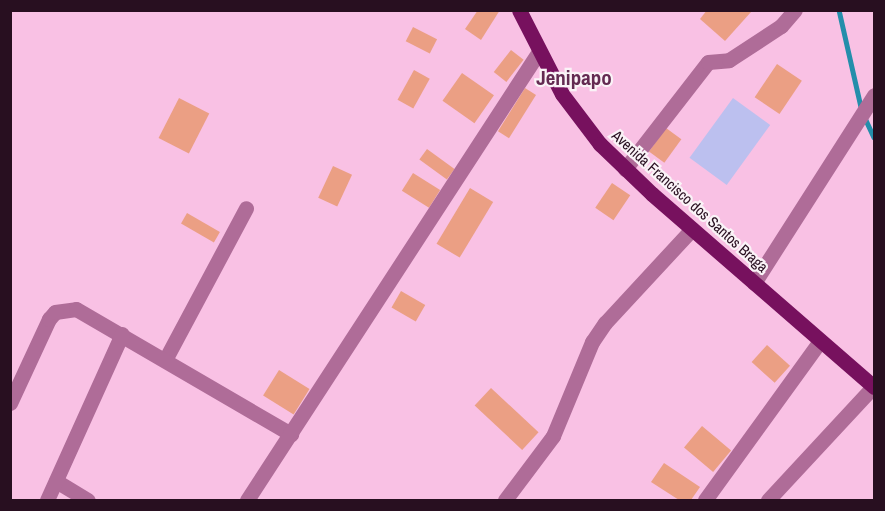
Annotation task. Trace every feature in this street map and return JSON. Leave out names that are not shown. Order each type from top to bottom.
[{"type":"main road","name":"Avenida Francisco dos Santos Braga","points":[[519,10],[538,53],[582,122],[625,169],[874,387]]},
{"type":"street","points":[[625,169],[708,63],[729,60],[781,26],[795,10]]},
{"type":"street","points":[[247,501],[538,53]]},
{"type":"street","points":[[754,283],[872,99]]},
{"type":"street","points":[[165,360],[246,208]]},
{"type":"street","points":[[505,501],[553,436],[592,342],[605,323],[692,229]]},
{"type":"street","points":[[10,404],[44,327],[55,312],[76,309],[291,434]]},
{"type":"street","points":[[46,501],[122,334]]},
{"type":"street","points":[[705,501],[820,340]]},
{"type":"street","points":[[768,501],[874,387]]},
{"type":"street","points":[[56,481],[88,501]]},
{"type":"shaded area","points":[[733,98],[770,125],[727,185],[690,158]]},
{"type":"building","points":[[478,10],[500,10],[481,40],[465,29]]},
{"type":"building","points":[[707,10],[749,10],[751,12],[725,41],[700,19]]},
{"type":"building","points":[[413,27],[437,39],[430,54],[406,41]]},
{"type":"building","points":[[511,50],[524,60],[506,82],[494,72]]},
{"type":"building","points":[[777,64],[802,81],[780,114],[755,97]]},
{"type":"building","points":[[414,70],[430,79],[413,108],[398,100]]},
{"type":"building","points":[[462,73],[494,95],[474,123],[442,101]]},
{"type":"building","points":[[525,88],[536,95],[509,138],[498,131]]},
{"type":"building","points":[[179,98],[209,113],[189,154],[159,138]]},
{"type":"building","points":[[666,128],[681,139],[664,163],[649,151]]},
{"type":"building","points":[[427,149],[455,169],[447,180],[419,160]]},
{"type":"building","points":[[333,166],[352,175],[337,207],[318,198]]},
{"type":"building","points":[[413,173],[440,190],[429,208],[402,191]]},
{"type":"building","points":[[612,183],[630,195],[613,220],[595,208]]},
{"type":"building","points":[[470,188],[493,202],[460,258],[437,244]]},
{"type":"building","points":[[187,213],[220,232],[214,242],[181,223]]},
{"type":"building","points":[[401,291],[425,305],[416,321],[392,307]]},
{"type":"building","points":[[767,345],[790,366],[775,383],[752,362]]},
{"type":"building","points":[[279,370],[310,389],[294,415],[263,395]]},
{"type":"building","points":[[491,388],[539,432],[522,450],[475,406]]},
{"type":"building","points":[[702,426],[731,450],[713,472],[684,447]]},
{"type":"building","points":[[664,463],[700,487],[691,500],[679,500],[651,482]]},
{"type":"waterway","points":[[839,10],[861,107]]},
{"type":"waterway","points":[[865,118],[874,137]]},
{"type":"district","name":"Jenipapo","points":[[574,78]]}]
